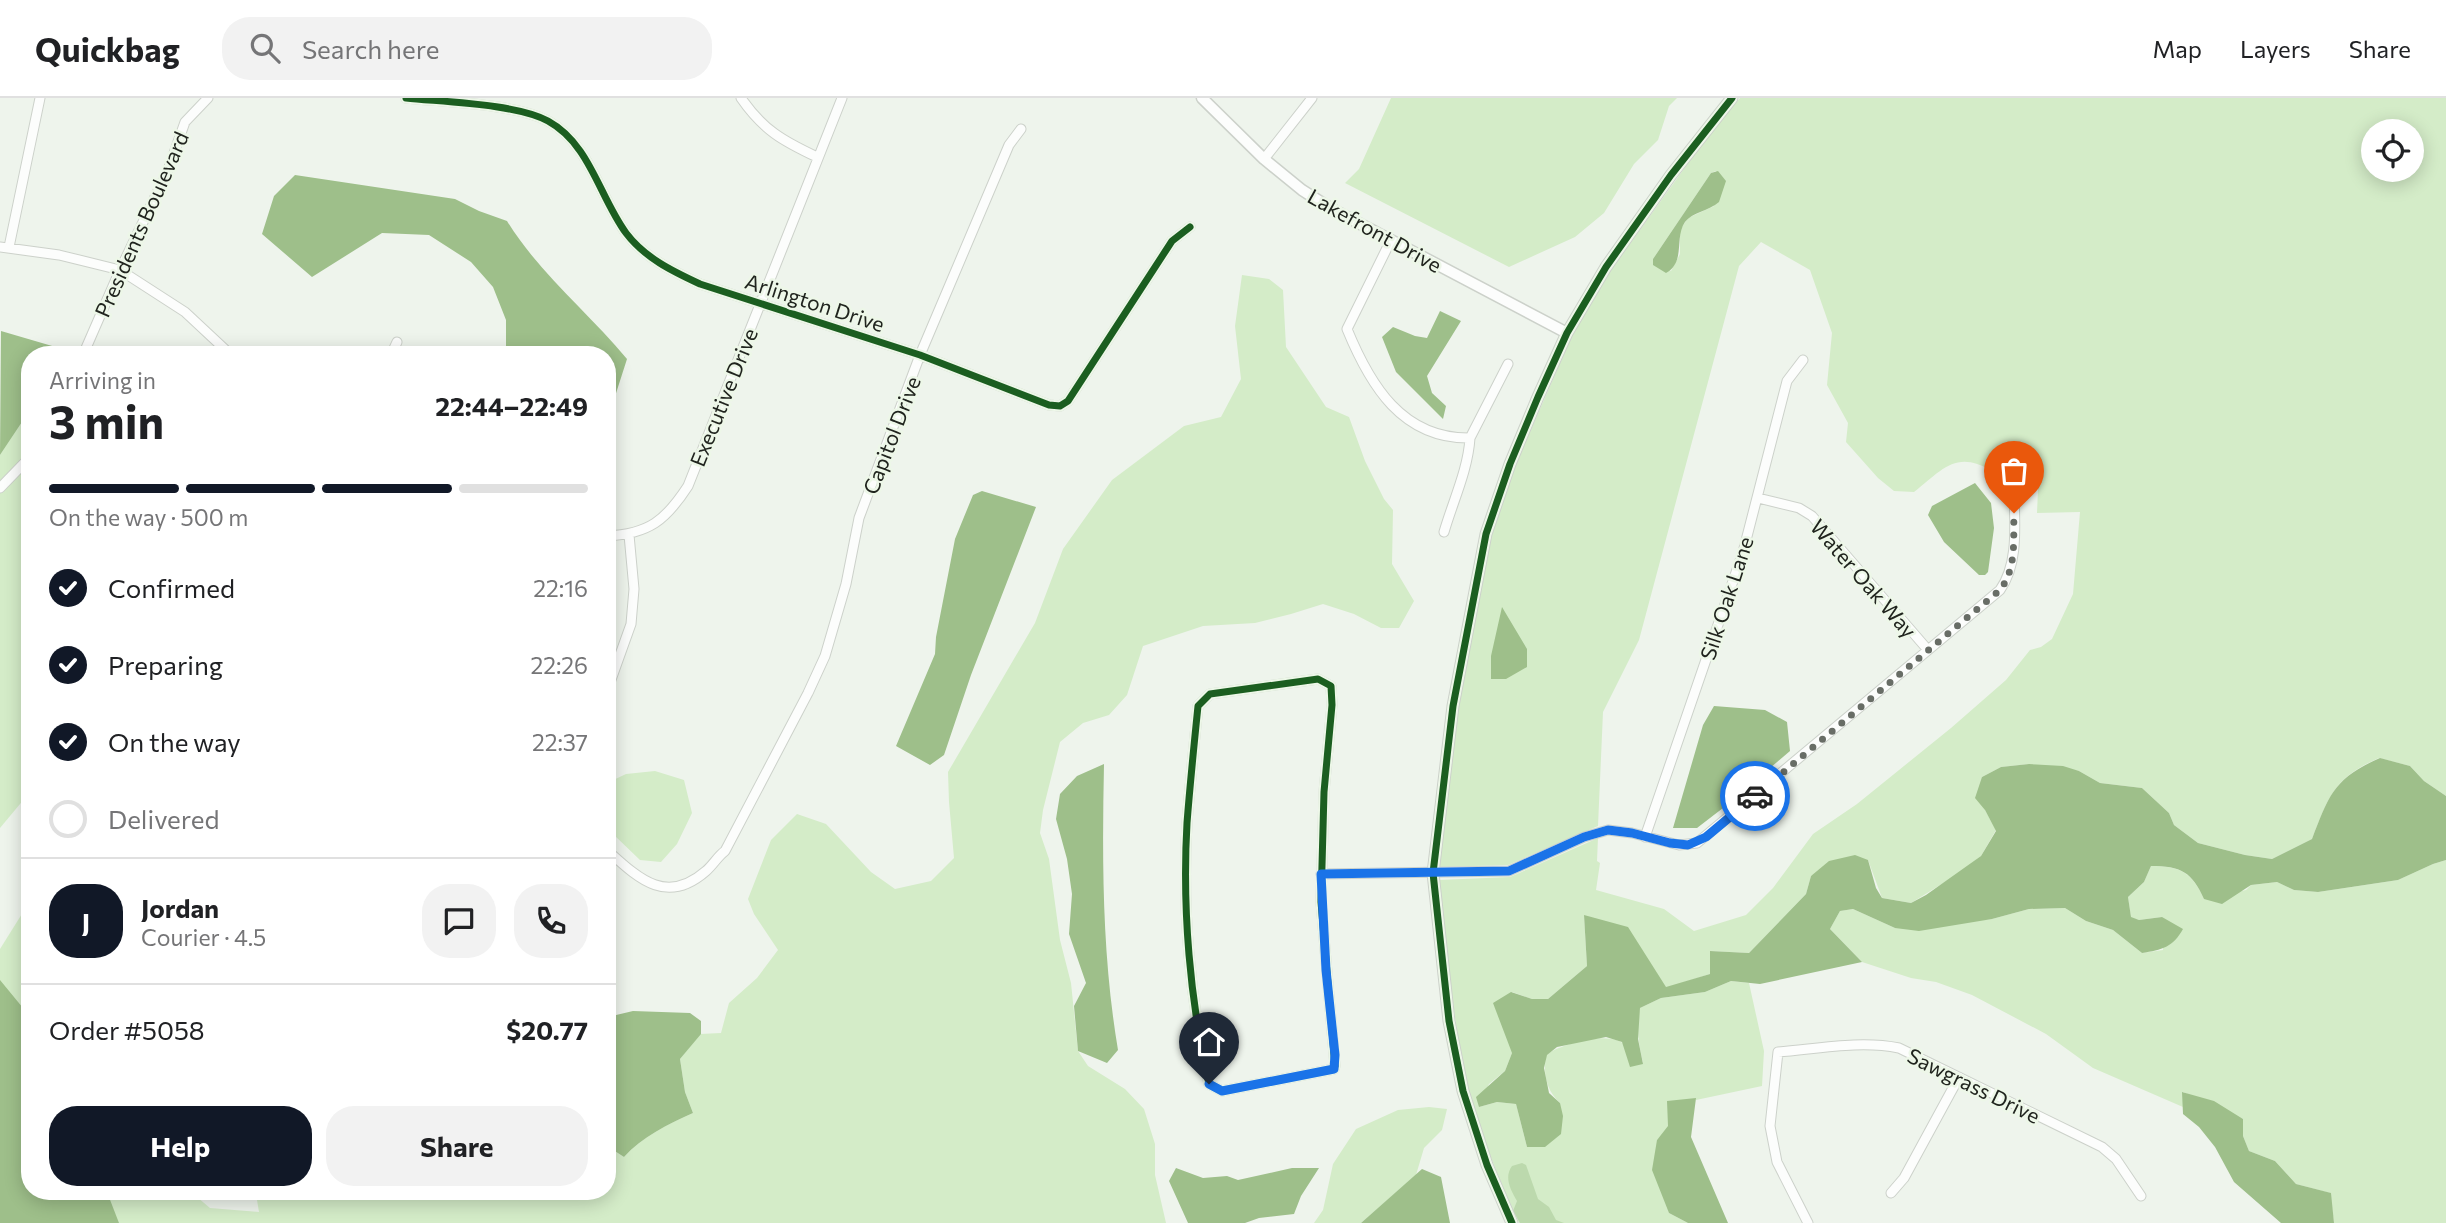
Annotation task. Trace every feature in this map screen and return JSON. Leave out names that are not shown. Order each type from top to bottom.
[{"type":"street","points":[[40,98],[4,247],[120,270],[185,312],[221,346]]},
{"type":"street","name":"Presidents Boulevard","points":[[87,346],[168,170],[185,122],[208,98]]},
{"type":"street","name":"Arlington Drive","points":[[406,98],[516,110],[546,120],[566,132],[578,148],[625,232],[649,256],[673,272],[700,284],[920,355],[1049,405],[1060,405],[1068,401],[1172,241],[1190,227]]},
{"type":"street","points":[[741,98],[765,129],[817,158]]},
{"type":"street","name":"Executive Drive","points":[[616,536],[629,535],[668,514],[688,486],[842,98]]},
{"type":"street","name":"Lakefront Drive","points":[[1202,98],[1264,159],[1302,190],[1330,208],[1567,333]]},
{"type":"street","points":[[1264,159],[1311,98]]},
{"type":"street","points":[[1513,1223],[1487,1165],[1463,1091],[1449,1021],[1433,873],[1453,706],[1486,534],[1510,464],[1567,333],[1606,267],[1732,98]]},
{"type":"street","name":"Capitol Drive","points":[[616,858],[645,883],[658,887],[675,887],[706,872],[725,851],[825,656],[846,584],[859,518],[920,355],[1009,145],[1021,129]]},
{"type":"street","points":[[1391,240],[1347,328],[1358,355],[1391,406],[1413,425],[1452,438],[1470,438]]},
{"type":"street","points":[[395,346],[397,342]]},
{"type":"street","name":"Silk Oak Lane","points":[[1645,837],[1743,552],[1787,381],[1803,360]]},
{"type":"street","points":[[1444,532],[1468,459],[1470,438],[1508,364]]},
{"type":"street","points":[[0,488],[21,466]]},
{"type":"street","points":[[1321,874],[1509,871],[1584,837],[1608,830],[1679,845],[1697,843],[2000,590],[2012,565],[2014,486]]},
{"type":"street","name":"Water Oak Way","points":[[1758,498],[1798,508],[1812,516],[1928,650]]},
{"type":"street","points":[[616,666],[631,624],[635,589],[629,535]]},
{"type":"street","points":[[1318,679],[1331,686],[1321,874],[1334,1069],[1222,1091],[1209,1084],[1197,1032],[1186,905],[1187,824],[1198,706],[1210,694],[1318,679]]},
{"type":"street","name":"Sawgrass Drive","points":[[1808,1223],[1777,1163],[1770,1126],[1778,1052],[1881,1044],[1899,1048],[2102,1147],[2116,1159],[2141,1196]]},
{"type":"street","points":[[1891,1193],[1905,1178],[1959,1077]]},
{"type":"shaded area","points":[[1391,98],[1677,98],[1669,106],[1658,140],[1634,164],[1604,213],[1575,237],[1509,267],[1345,183],[1359,169]]},
{"type":"shaded area","points":[[1740,98],[2446,98],[2446,796],[2424,781],[2410,766],[2379,758],[2352,772],[2335,789],[2323,810],[2312,839],[2272,859],[2198,843],[2174,825],[2169,813],[2142,788],[2100,783],[2079,771],[2029,764],[2001,767],[1982,777],[1985,810],[1996,830],[1981,856],[1958,874],[1911,903],[1882,898],[1868,860],[1811,876],[1806,894],[1749,953],[1710,951],[1710,974],[1666,988],[1644,955],[1584,915],[1587,966],[1548,999],[1532,999],[1512,992],[1512,1053],[1505,1071],[1489,1084],[1479,1107],[1497,1102],[1516,1104],[1527,1147],[1560,1103],[1551,1093],[1547,1081],[1546,1055],[1561,1047],[1603,1038],[1626,1045],[1643,1063],[1638,1029],[1640,1008],[1661,998],[1705,992],[1731,981],[1749,983],[1764,1051],[1762,1086],[1696,1100],[1695,1098],[1657,1140],[1669,1213],[1688,1223],[1519,1223],[1490,1156],[1468,1087],[1454,1010],[1439,880],[1510,877],[1598,838],[1597,861],[1600,863],[1596,890],[1664,909],[1694,931],[1746,915],[1773,888],[1813,834],[1857,804],[1951,728],[2006,680],[2030,650],[2041,647],[2052,639],[2073,594],[2080,512],[2037,513],[2038,490],[2029,465],[1992,471],[1969,462],[1959,462],[1941,470],[1914,492],[1894,491],[1878,478],[1846,442],[1848,423],[1827,385],[1832,333],[1810,270],[1761,242],[1739,266],[1639,640],[1603,712],[1598,826],[1508,865],[1439,867],[1458,707],[1491,536],[1515,466],[1572,336],[1611,270],[1704,141]],"holes":[[[1716,171],[1714,206],[1688,218],[1680,230],[1680,254],[1671,271],[1653,259],[1711,173]]]},
{"type":"shaded area","points":[[1718,171],[1726,181],[1719,202],[1685,222],[1676,263],[1666,273],[1653,265],[1653,259],[1711,173]]},
{"type":"shaded area","points":[[295,175],[455,199],[507,221],[534,258],[616,346],[506,346],[506,320],[493,287],[471,262],[429,235],[382,233],[312,277],[262,234],[274,196]]},
{"type":"shaded area","points":[[1242,275],[1269,279],[1283,290],[1286,347],[1326,407],[1349,417],[1365,461],[1384,499],[1393,510],[1392,564],[1414,601],[1399,628],[1381,628],[1354,614],[1323,604],[1255,623],[1203,626],[1143,646],[1127,695],[1109,715],[1083,723],[1060,742],[1040,833],[1049,859],[1060,940],[1071,983],[1078,1051],[1088,1066],[1125,1089],[1144,1109],[1155,1144],[1155,1175],[1166,1223],[111,1223],[105,1200],[200,1200],[210,1208],[259,1212],[257,1200],[616,1200],[616,1152],[624,1157],[656,1132],[693,1113],[685,1092],[680,1059],[700,1034],[721,1033],[729,1003],[757,978],[778,950],[754,914],[748,899],[771,840],[797,814],[826,824],[871,872],[895,889],[931,881],[954,858],[948,772],[1035,623],[1063,549],[1112,480],[1184,426],[1221,417],[1241,379],[1235,326]]},
{"type":"shaded area","points":[[1440,311],[1461,321],[1427,376],[1432,393],[1446,406],[1443,419],[1396,372],[1382,337],[1393,327],[1427,338]]},
{"type":"shaded area","points":[[1,331],[52,346],[21,346],[21,424],[0,455]]},
{"type":"shaded area","points":[[616,347],[627,359],[616,393]]},
{"type":"shaded area","points":[[21,424],[21,803],[0,828],[0,455]]},
{"type":"shaded area","points":[[1975,483],[1991,503],[1994,528],[1988,572],[1985,575],[1979,575],[1944,542],[1928,515],[1932,506]]},
{"type":"shaded area","points":[[982,491],[1036,507],[971,675],[944,755],[930,765],[896,746],[935,654],[955,539],[973,495]]},
{"type":"shaded area","points":[[1502,607],[1527,649],[1527,667],[1506,679],[1491,679],[1491,656]]},
{"type":"shaded area","points":[[1714,706],[1765,710],[1787,722],[1790,751],[1697,828],[1673,828],[1703,725]]},
{"type":"shaded area","points":[[2380,758],[2410,766],[2424,781],[2446,796],[2446,860],[2398,880],[2318,892],[2294,890],[2277,882],[2251,885],[2222,904],[2204,899],[2195,882],[2184,872],[2170,867],[2151,866],[2144,882],[2128,897],[2131,917],[2139,920],[2162,917],[2183,929],[2166,947],[2142,953],[2113,930],[2086,921],[2065,908],[2029,909],[1992,919],[1919,931],[1895,928],[1853,909],[1840,911],[1830,929],[1862,962],[1760,984],[1731,981],[1705,992],[1661,998],[1640,1008],[1638,1039],[1643,1064],[1630,1067],[1622,1042],[1606,1037],[1557,1047],[1547,1055],[1544,1068],[1549,1093],[1560,1103],[1563,1116],[1561,1134],[1545,1147],[1527,1147],[1516,1104],[1497,1102],[1479,1107],[1476,1097],[1505,1071],[1512,1053],[1493,1003],[1511,992],[1532,999],[1548,999],[1587,966],[1584,915],[1628,927],[1666,987],[1710,974],[1710,951],[1749,953],[1806,894],[1811,876],[1829,861],[1855,855],[1868,860],[1876,888],[1882,898],[1911,903],[1926,895],[1981,856],[1996,831],[1975,798],[1982,777],[2001,767],[2029,764],[2063,766],[2079,771],[2100,783],[2142,788],[2169,813],[2174,825],[2198,843],[2272,859],[2312,839],[2335,790],[2352,773]]},
{"type":"shaded area","points":[[1104,764],[1104,907],[1118,1050],[1107,1063],[1078,1051],[1074,1006],[1086,983],[1069,934],[1072,894],[1067,859],[1056,819],[1060,794],[1077,776]]},
{"type":"shaded area","points":[[655,771],[684,780],[692,813],[677,844],[661,862],[640,860],[616,837],[616,779],[626,774]]},
{"type":"shaded area","points":[[2446,860],[2446,1223],[2334,1223],[2330,1193],[2296,1184],[2275,1161],[2249,1151],[2243,1136],[2243,1119],[2183,1092],[2183,1107],[2093,1068],[2046,1034],[1972,995],[1936,982],[1911,978],[1862,962],[1830,929],[1840,911],[1853,909],[1895,928],[1992,919],[2029,909],[2065,908],[2086,921],[2113,930],[2142,953],[2163,950],[2162,917],[2139,920],[2131,918],[2128,897],[2144,882],[2151,866],[2170,867],[2184,872],[2195,882],[2204,899],[2246,890],[2251,885],[2277,882],[2294,890],[2318,892],[2398,880]]},
{"type":"shaded area","points":[[21,915],[21,1013],[7,1027],[0,1024],[0,949]]},
{"type":"shaded area","points":[[0,980],[21,1006],[21,1200],[110,1200],[119,1223],[0,1223]]},
{"type":"shaded area","points":[[633,1011],[690,1013],[701,1021],[701,1034],[680,1059],[685,1092],[693,1113],[656,1132],[624,1157],[616,1152],[616,1015]]},
{"type":"shaded area","points":[[2182,1092],[2214,1101],[2243,1119],[2243,1136],[2249,1151],[2275,1161],[2296,1184],[2331,1193],[2334,1223],[2281,1223],[2234,1182],[2215,1147],[2199,1127],[2183,1114]]},
{"type":"shaded area","points":[[1696,1098],[1691,1137],[1728,1223],[1688,1223],[1669,1213],[1652,1170],[1657,1140],[1668,1126],[1667,1101]]},
{"type":"shaded area","points":[[1429,1107],[1447,1109],[1442,1130],[1424,1148],[1416,1175],[1361,1223],[1314,1223],[1323,1210],[1333,1164],[1356,1129],[1398,1110]]},
{"type":"shaded area","points":[[1522,1163],[1526,1165],[1538,1199],[1549,1207],[1556,1220],[1564,1223],[1520,1223],[1513,1211],[1517,1201],[1508,1179],[1512,1166]]},
{"type":"shaded area","points":[[1176,1168],[1203,1178],[1227,1176],[1238,1180],[1292,1168],[1319,1168],[1301,1196],[1294,1214],[1259,1218],[1245,1223],[1188,1223],[1169,1181]]},
{"type":"shaded area","points":[[1422,1169],[1441,1177],[1450,1223],[1361,1223]]},
{"type":"cycle path","points":[[406,98],[499,107],[535,115],[548,121],[562,131],[584,157],[617,219],[633,242],[660,263],[700,284],[920,355],[1049,405],[1060,406],[1068,401],[1172,241],[1190,227]]},
{"type":"cycle path","points":[[1512,1223],[1487,1165],[1463,1091],[1449,1021],[1433,873],[1453,706],[1486,534],[1510,464],[1567,333],[1606,267],[1671,175],[1732,98]]},
{"type":"cycle path","points":[[1318,679],[1331,686],[1332,705],[1324,792],[1321,902],[1335,1066],[1334,1069],[1222,1091],[1209,1084],[1189,955],[1187,823],[1198,706],[1210,694],[1318,679]]},
{"type":"way so far","points":[[1755,796],[2000,590],[2012,565],[2014,513]]},
{"type":"route","points":[[1209,1084],[1222,1091],[1334,1069],[1321,874],[1509,871],[1584,837],[1608,830],[1688,845],[1706,837],[1755,796]]}]
